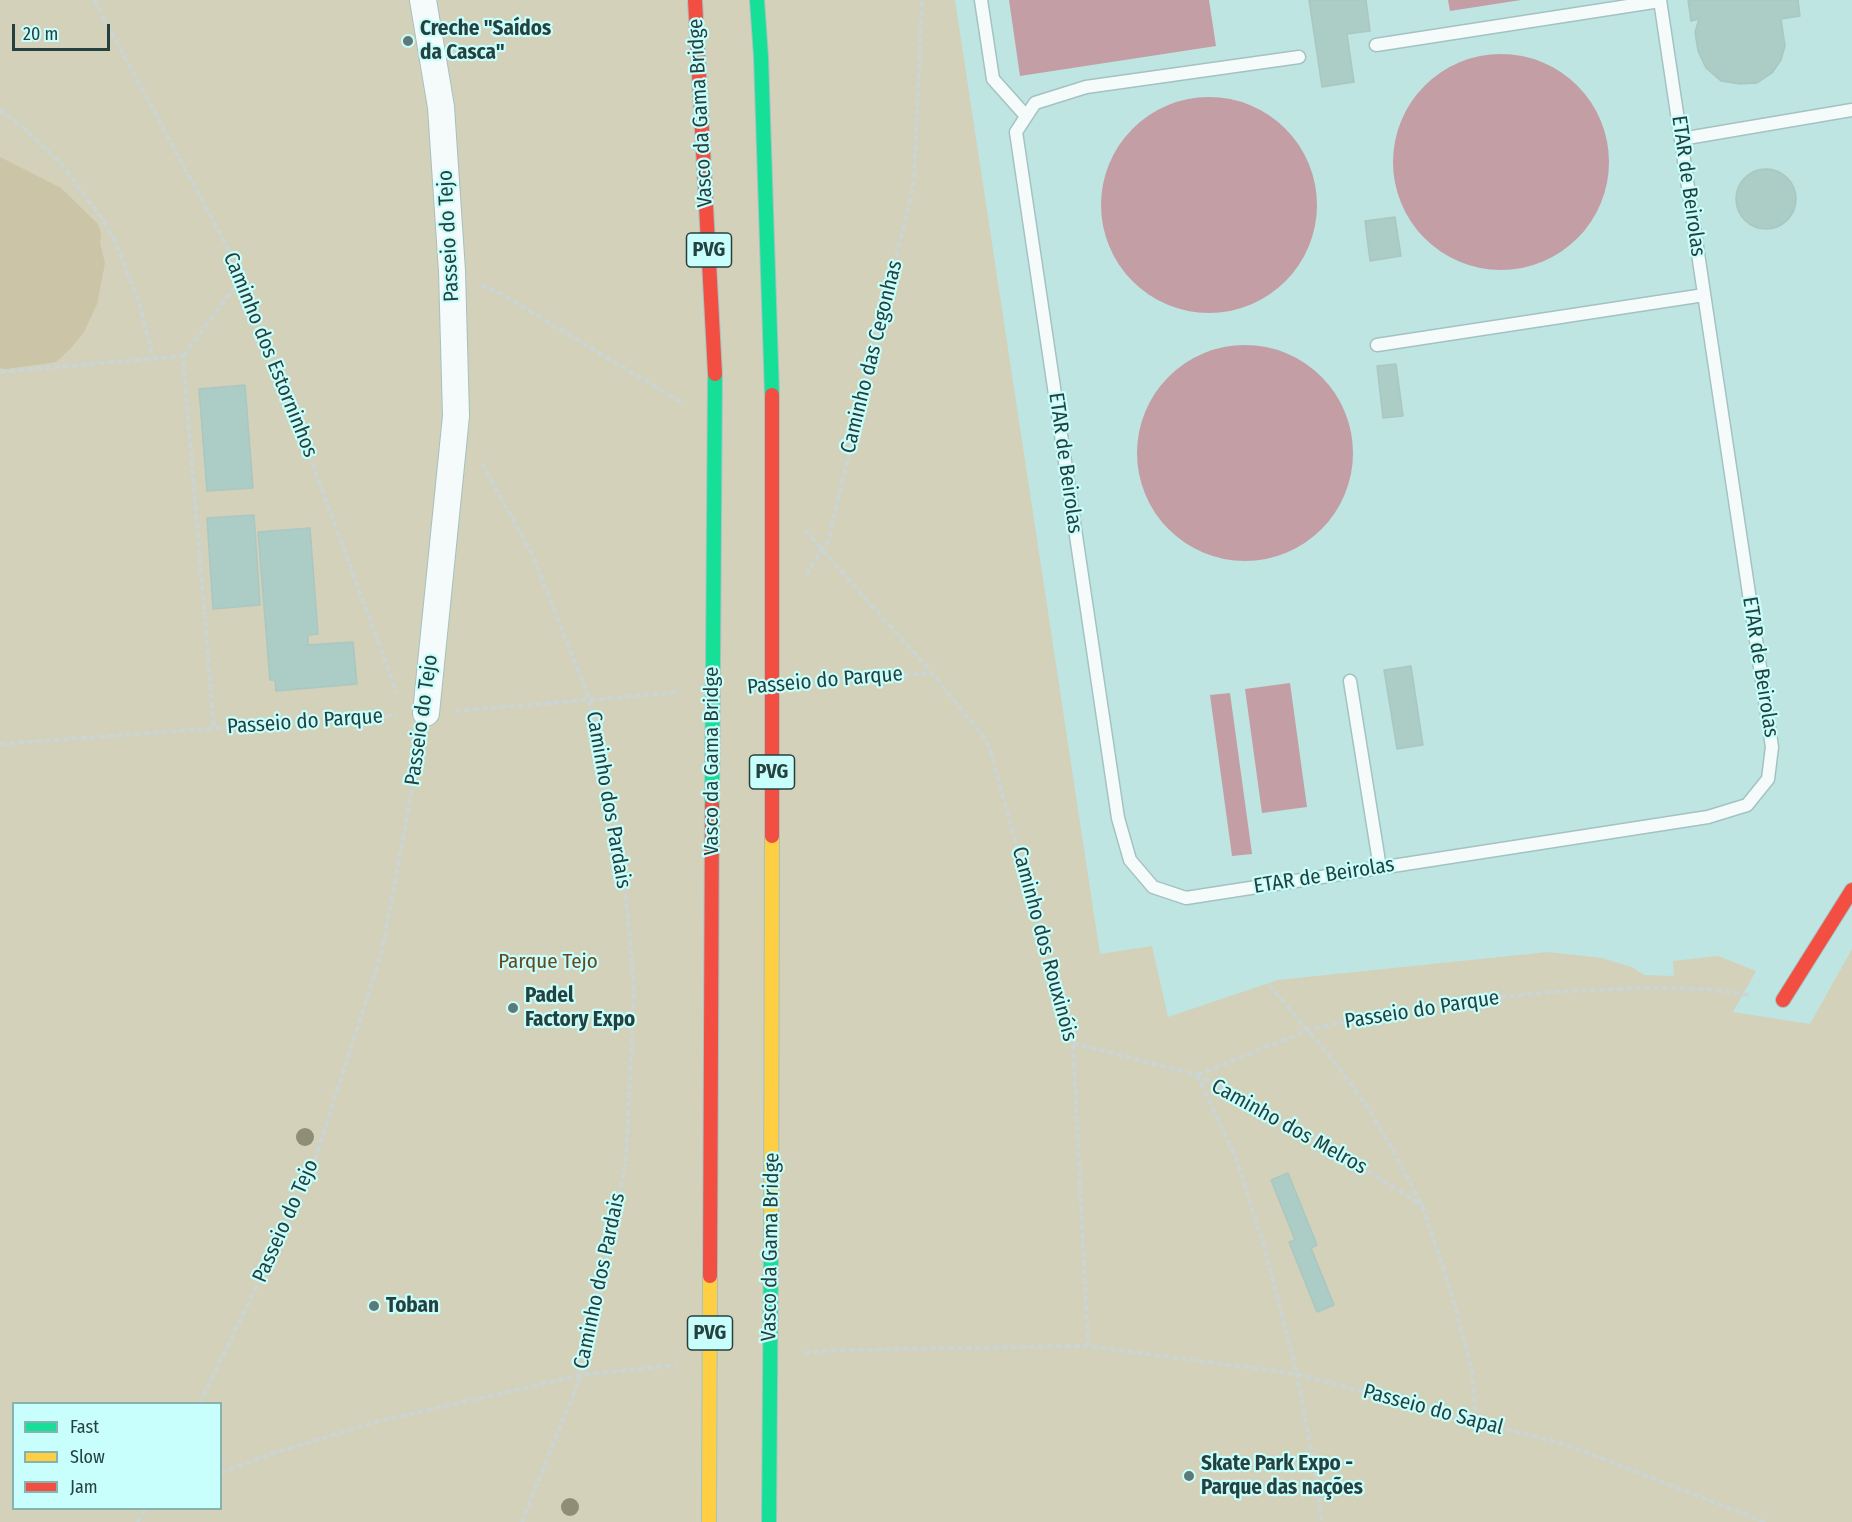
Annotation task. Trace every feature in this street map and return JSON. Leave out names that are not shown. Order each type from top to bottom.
[{"type":"main road","name":"Vasco da Gama Bridge","points":[[695,0],[716,392],[711,838],[709,1522]]},
{"type":"main road","name":"Vasco da Gama Bridge","points":[[757,0],[772,395],[772,1148],[769,1522]]},
{"type":"main road","points":[[1784,1000],[1852,890]]},
{"type":"street","name":"Passeio do Tejo","points":[[423,0],[441,107],[452,271],[456,416],[426,713]]},
{"type":"lane","points":[[981,0],[993,80],[1026,116],[1035,103],[1086,87],[1299,57]]},
{"type":"lane","points":[[1376,45],[1660,0]]},
{"type":"lane","name":"ETAR de Beirolas","points":[[1026,116],[1016,132],[1118,818],[1130,860],[1153,887],[1186,898],[1708,817],[1747,806],[1768,779],[1772,747],[1660,0]]},
{"type":"lane","points":[[1681,139],[1852,110]]},
{"type":"lane","points":[[1377,345],[1704,295]]},
{"type":"lane","points":[[1350,681],[1380,868]]},
{"type":"path","name":"Caminho dos Estorninhos","points":[[94,0],[243,276],[398,696],[426,713]]},
{"type":"path","name":"Caminho das Cegonhas","points":[[804,579],[828,541],[914,183],[922,0]]},
{"type":"path","points":[[0,110],[23,128],[63,166],[101,217],[115,241],[139,302],[153,358]]},
{"type":"path","points":[[214,729],[183,356],[243,276]]},
{"type":"path","points":[[0,372],[183,356]]},
{"type":"path","name":"Caminho dos Pardais","points":[[456,416],[532,554],[590,700],[622,855],[634,988],[626,1161],[581,1374],[522,1522]]},
{"type":"path","name":"Passeio do Parque","points":[[794,684],[932,673]]},
{"type":"path","name":"Caminho dos Rouxinóis","points":[[932,673],[987,741],[1073,1043],[1088,1346]]},
{"type":"path","name":"Passeio do Parque","points":[[0,744],[692,692]]},
{"type":"path","name":"Passeio do Tejo","points":[[200,1402],[308,1182],[382,951],[426,713]]},
{"type":"path","name":"Caminho dos Melros","points":[[1269,985],[1308,1030],[1363,1101],[1399,1160],[1423,1207]]},
{"type":"path","name":"Passeio do Parque","points":[[1197,1076],[1308,1030],[1390,1012],[1465,1000],[1552,992],[1639,988],[1707,989],[1784,1000]]},
{"type":"path","points":[[1073,1043],[1197,1076]]},
{"type":"path","name":"Caminho dos Melros","points":[[1197,1076],[1312,1135],[1423,1207]]},
{"type":"path","name":"Caminho dos Melros","points":[[1197,1076],[1236,1158],[1266,1252],[1297,1374],[1322,1522]]},
{"type":"path","points":[[1423,1207],[1450,1289],[1472,1370],[1476,1421]]},
{"type":"path","name":"Passeio do Sapal","points":[[802,1353],[837,1350],[1088,1346],[1297,1374],[1567,1445],[1765,1522]]},
{"type":"path","points":[[222,1472],[274,1453],[379,1420],[581,1374],[686,1365]]},
{"type":"path","points":[[1749,1522],[1751,1516]]},
{"type":"green space","name":"Parque Tejo","points":[[0,0],[955,0],[1100,954],[1152,946],[1168,1017],[1278,980],[1548,952],[1602,958],[1632,967],[1644,975],[1674,976],[1673,961],[1718,956],[1756,971],[1733,1012],[1810,1024],[1852,949],[1852,1522],[0,1522]]},
{"type":"shaded area","points":[[1009,0],[1209,0],[1216,46],[1020,76]]},
{"type":"shaded area","points":[[1448,0],[1521,0],[1450,11]]},
{"type":"shaded area","points":[[1501,54],[1522,56],[1542,62],[1561,72],[1577,86],[1591,102],[1601,121],[1607,141],[1609,162],[1607,183],[1601,203],[1591,222],[1577,238],[1561,252],[1542,262],[1522,268],[1501,270],[1480,268],[1460,262],[1441,252],[1425,238],[1411,222],[1401,203],[1395,183],[1393,162],[1395,141],[1401,121],[1411,102],[1425,86],[1441,72],[1460,62],[1480,56]]},
{"type":"shaded area","points":[[1209,97],[1230,99],[1250,105],[1269,115],[1285,129],[1299,145],[1309,164],[1315,184],[1317,205],[1315,226],[1309,246],[1299,265],[1285,281],[1269,295],[1250,305],[1230,311],[1209,313],[1188,311],[1168,305],[1149,295],[1133,281],[1119,265],[1109,246],[1103,226],[1101,205],[1103,184],[1109,164],[1119,145],[1133,129],[1149,115],[1168,105],[1188,99]]},
{"type":"shaded area","points":[[0,157],[61,188],[98,224],[101,233],[100,243],[105,263],[97,304],[84,332],[56,362],[0,368]]},
{"type":"shaded area","points":[[1245,345],[1266,347],[1286,353],[1305,363],[1321,377],[1335,393],[1345,412],[1351,432],[1353,453],[1351,474],[1345,494],[1335,513],[1321,529],[1305,543],[1286,553],[1266,559],[1245,561],[1224,559],[1204,553],[1185,543],[1169,529],[1155,513],[1145,494],[1139,474],[1137,453],[1139,432],[1145,412],[1155,393],[1169,377],[1185,363],[1204,353],[1224,347]]},
{"type":"shaded area","points":[[1290,683],[1307,807],[1262,813],[1245,689]]},
{"type":"shaded area","points":[[1230,693],[1252,854],[1232,856],[1210,695]]},
{"type":"building","points":[[1309,0],[1366,0],[1370,31],[1347,34],[1354,82],[1322,87]]},
{"type":"building","points":[[1688,0],[1798,0],[1800,16],[1781,19],[1785,46],[1781,60],[1772,73],[1757,83],[1740,84],[1721,81],[1706,68],[1698,51],[1695,32],[1699,19],[1691,21]]},
{"type":"building","points":[[1766,169],[1783,174],[1791,182],[1796,199],[1791,216],[1783,224],[1766,229],[1749,224],[1741,216],[1736,199],[1741,182],[1749,174]]},
{"type":"building","points":[[1395,217],[1401,256],[1370,261],[1365,221]]},
{"type":"building","points":[[1396,364],[1403,416],[1383,418],[1377,366]]},
{"type":"building","points":[[245,385],[253,488],[207,491],[199,389]]},
{"type":"building","points":[[254,515],[260,605],[213,609],[207,518]]},
{"type":"building","points":[[310,528],[318,634],[308,635],[308,645],[353,642],[357,684],[276,691],[275,680],[270,680],[258,532]]},
{"type":"building","points":[[1411,666],[1423,745],[1397,749],[1384,670]]},
{"type":"building","points":[[1288,1173],[1317,1245],[1311,1248],[1334,1305],[1317,1312],[1289,1242],[1295,1240],[1271,1180]]},
{"type":"traffic: fast","points":[[757,0],[761,57],[772,395]]},
{"type":"traffic: fast","points":[[712,805],[715,374]]},
{"type":"traffic: fast","points":[[769,1522],[771,1245]]},
{"type":"traffic: jam","points":[[695,0],[715,374]]},
{"type":"traffic: jam","points":[[772,395],[772,836]]},
{"type":"traffic: jam","points":[[710,1276],[712,805]]},
{"type":"traffic: jam","points":[[1783,1000],[1852,890]]},
{"type":"traffic: slow","points":[[771,1245],[772,836]]},
{"type":"traffic: slow","points":[[709,1522],[710,1276]]},
{"type":"place","name":"Creche \"Saídos da Casca\"","points":[[408,41]]},
{"type":"place","name":"Padel Factory Expo","points":[[513,1008]]},
{"type":"place","name":"Toban","points":[[374,1306]]},
{"type":"place","name":"Skate Park Expo - Parque das nações","points":[[1189,1476]]}]
